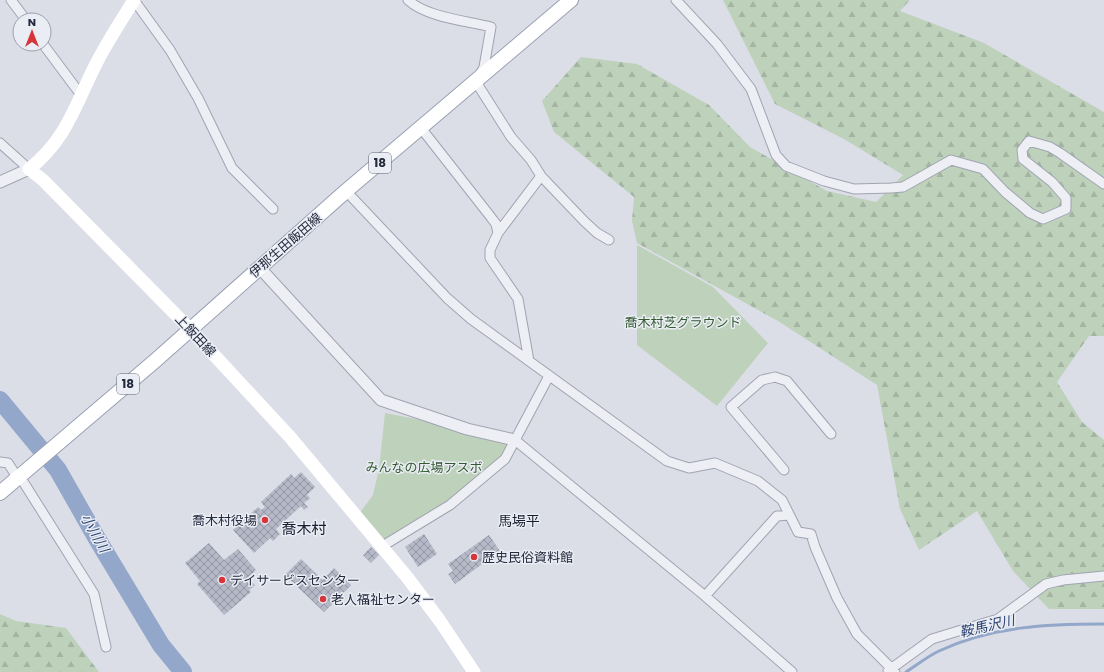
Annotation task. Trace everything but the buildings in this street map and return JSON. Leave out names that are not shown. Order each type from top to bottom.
[{"type":"main road","points":[[28,169],[42,159],[55,144],[72,116],[97,62],[134,0]]},
{"type":"main road","name":"伊那生田飯田線","points":[[0,493],[21,478],[64,438],[346,191],[572,0]]},
{"type":"main road","name":"上飯田線","points":[[28,169],[43,180],[190,329],[290,437],[407,578],[440,621],[474,672]]},
{"type":"street","points":[[12,0],[20,12]]},
{"type":"street","points":[[134,0],[170,50],[198,98],[232,168],[273,209]]},
{"type":"street","points":[[408,0],[419,9],[491,27],[484,67],[476,82],[511,137],[531,160],[541,176],[597,233],[609,240]]},
{"type":"street","points":[[676,0],[717,44],[751,89],[776,155],[786,166],[804,174],[854,189],[903,187],[951,160],[983,169],[1005,192],[1030,213],[1043,219],[1066,209],[1066,198],[1052,182],[1023,159],[1022,150],[1029,141],[1050,147],[1104,184]]},
{"type":"street","points":[[49,52],[81,95]]},
{"type":"street","points":[[421,128],[496,224],[498,233]]},
{"type":"street","points":[[0,143],[28,169],[0,182]]},
{"type":"street","points":[[529,361],[518,299],[490,258],[490,250],[498,233],[541,176]]},
{"type":"street","points":[[346,191],[447,298],[471,319],[667,461],[688,468],[715,463],[758,481],[782,500],[798,532],[811,534],[837,598],[857,634],[892,671],[932,639],[998,619],[1046,584],[1063,580],[1104,576]]},
{"type":"street","points":[[260,267],[382,400],[467,430],[515,440],[705,596],[792,672]]},
{"type":"street","points":[[381,547],[450,505],[505,459],[549,376]]},
{"type":"street","points":[[784,470],[731,407],[762,380],[775,377],[787,381],[831,434]]},
{"type":"street","points":[[0,462],[8,463],[21,478],[94,594],[106,647]]},
{"type":"street","points":[[705,596],[777,516],[789,515]]},
{"type":"green space","points":[[723,0],[910,0],[900,11],[984,43],[1104,112],[1104,336],[1089,336],[1057,382],[1082,422],[1104,440],[1104,609],[1049,609],[1013,571],[977,511],[919,550],[900,509],[877,385],[778,321],[637,243],[632,221],[634,197],[554,132],[542,101],[581,57],[637,64],[709,105],[750,147],[827,191],[876,202],[903,175],[844,139],[775,104]]},
{"type":"green space","name":"喬木村芝グラウンド","points":[[637,245],[713,287],[768,343],[717,406],[637,345]]},
{"type":"green space","name":"みんなの広場アスボ","points":[[385,413],[467,429],[512,442],[503,460],[486,476],[381,547],[359,514],[373,495],[379,469]]},
{"type":"green space","points":[[0,614],[16,621],[66,628],[99,672],[0,672]]},
{"type":"waterway","name":"小川川","points":[[0,400],[58,470],[96,537],[161,645],[183,672]]},
{"type":"waterway","name":"鞍馬沢川","points":[[906,672],[939,651],[979,636],[1020,628],[1104,624]]},
{"type":"place","name":"喬木村役場","points":[[265,520]]},
{"type":"place","name":"歴史民俗資料館","points":[[474,557]]},
{"type":"place","name":"デイサービスセンター","points":[[222,580]]},
{"type":"place","name":"老人福祉センター","points":[[323,599]]},
{"type":"district","name":"馬場平","points":[[519,521]]},
{"type":"district","name":"喬木村","points":[[304,529]]}]
